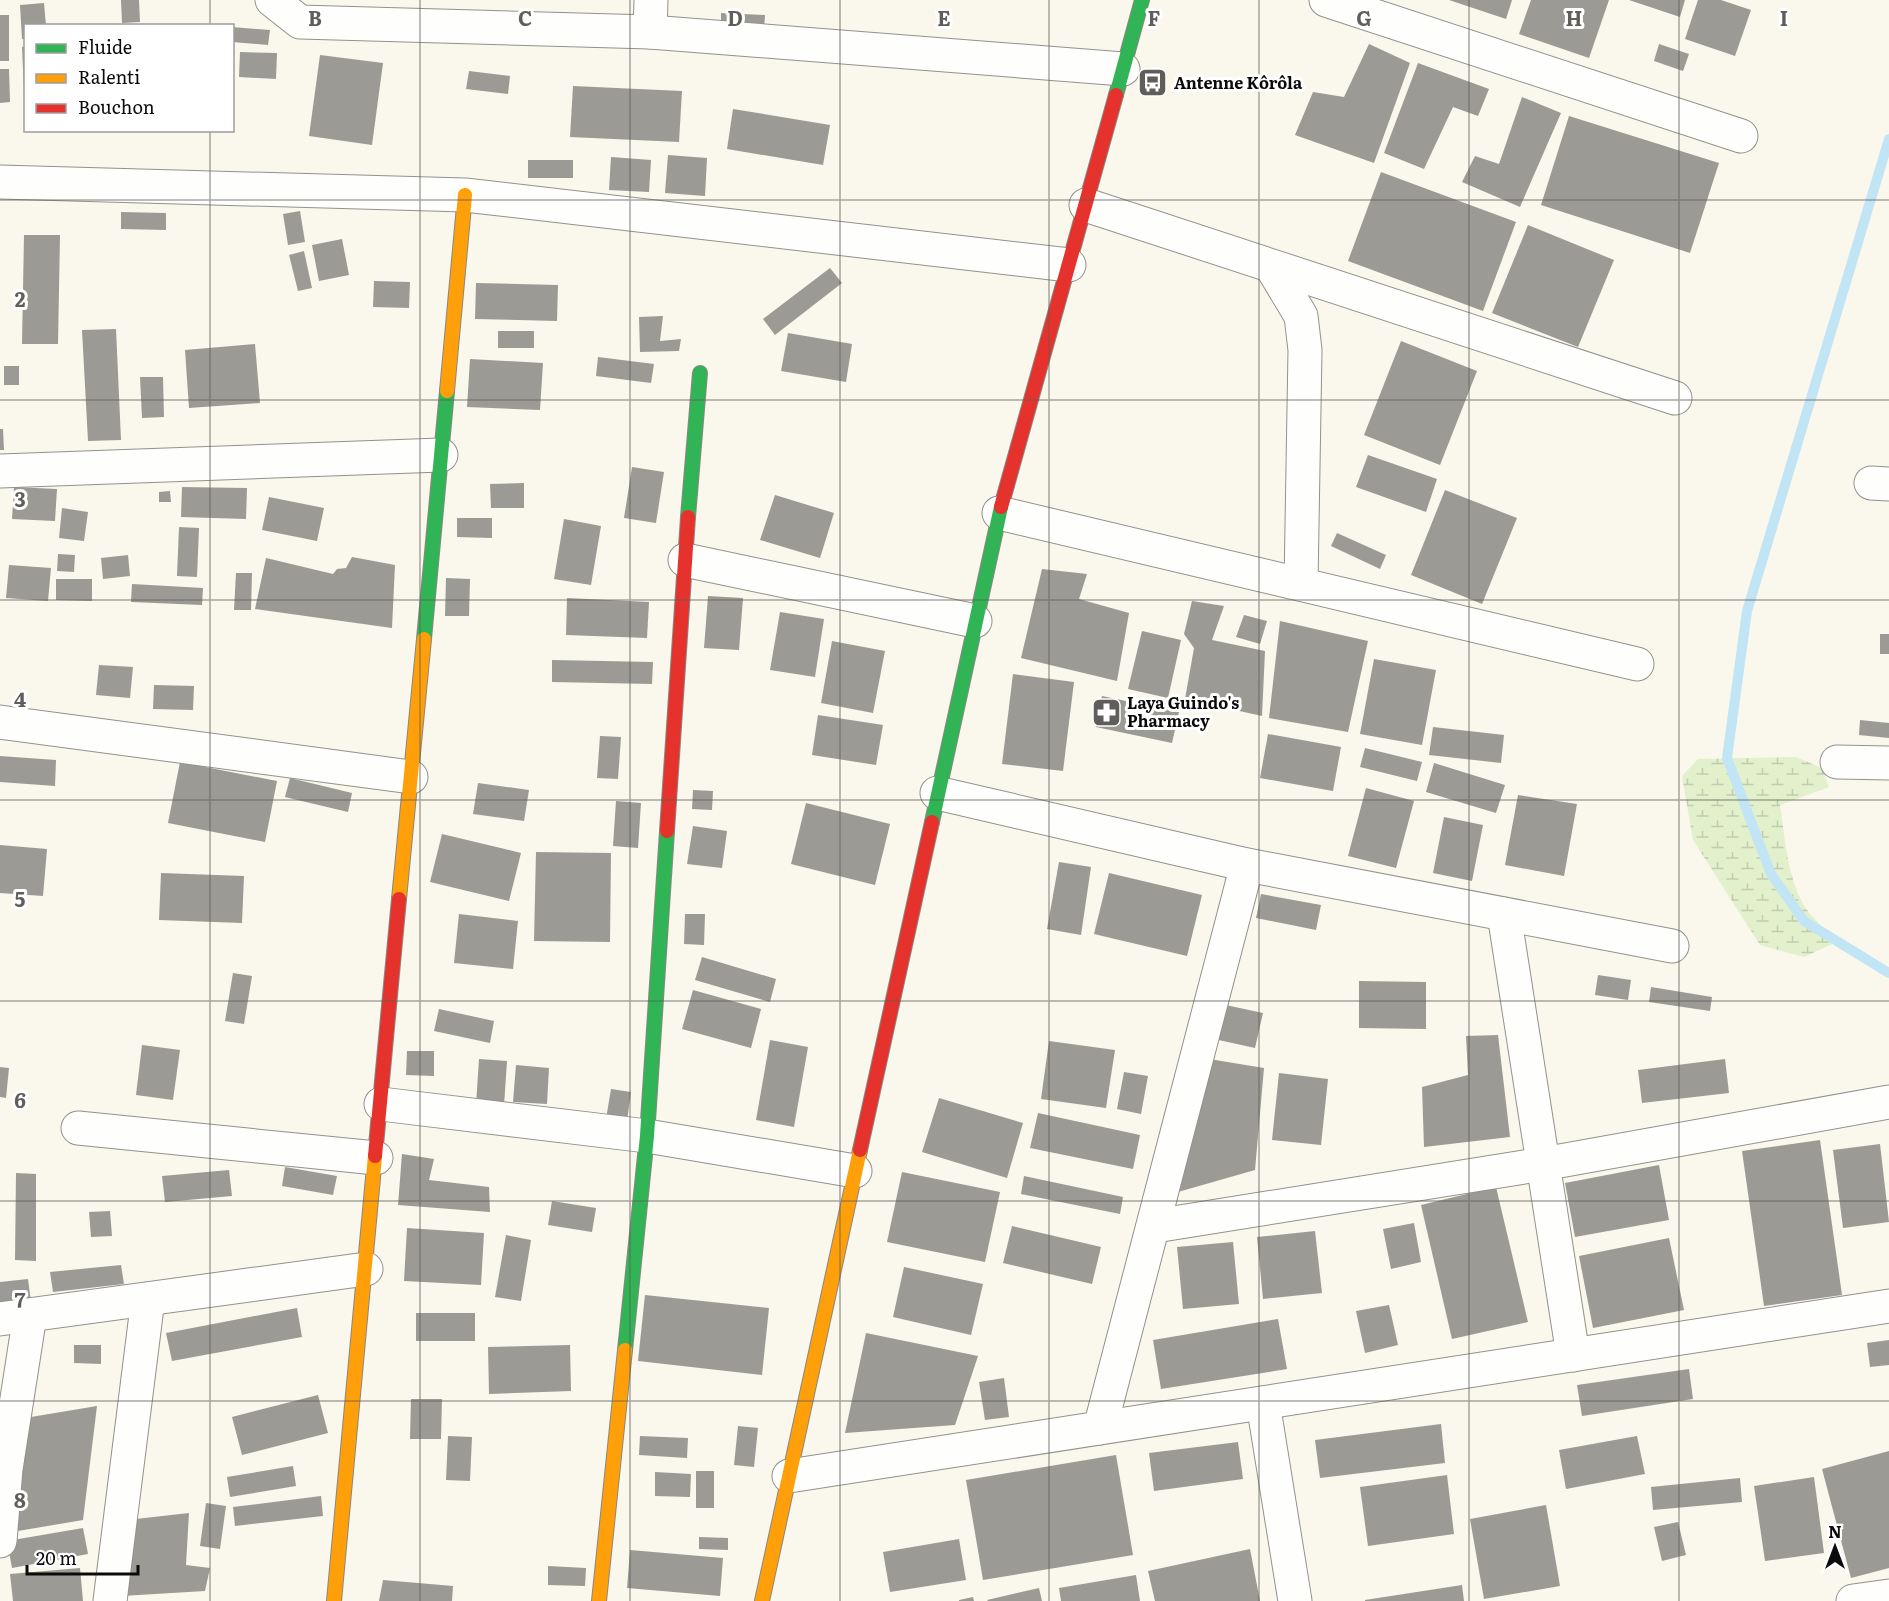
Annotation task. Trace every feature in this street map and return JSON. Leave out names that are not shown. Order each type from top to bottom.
[{"type":"street","points":[[272,0],[300,22],[650,32],[1123,69]]},
{"type":"street","points":[[650,32],[651,0]]},
{"type":"street","points":[[762,1601],[999,513],[1142,0]]},
{"type":"street","points":[[1326,0],[1741,136]]},
{"type":"street","points":[[0,182],[465,195],[1069,265]]},
{"type":"street","points":[[334,1601],[465,195]]},
{"type":"street","points":[[1086,205],[1676,398]]},
{"type":"street","points":[[1270,266],[1301,316],[1305,350],[1300,584]]},
{"type":"street","points":[[599,1601],[647,1136],[685,560],[700,373]]},
{"type":"street","points":[[0,471],[441,455]]},
{"type":"street","points":[[999,513],[1637,664]]},
{"type":"street","points":[[685,560],[975,621]]},
{"type":"street","points":[[0,722],[411,777]]},
{"type":"street","points":[[1837,762],[1889,763]]},
{"type":"street","points":[[937,793],[1247,865],[1672,946]]},
{"type":"street","points":[[1100,1428],[1155,1226],[1247,865]]},
{"type":"street","points":[[1504,914],[1573,1355]]},
{"type":"street","points":[[1155,1226],[1543,1164],[1889,1102]]},
{"type":"street","points":[[381,1104],[647,1136],[855,1171]]},
{"type":"street","points":[[78,1128],[376,1158]]},
{"type":"street","points":[[0,1541],[15,1317],[366,1269]]},
{"type":"street","points":[[110,1601],[147,1299]]},
{"type":"street","points":[[789,1476],[1889,1306]]},
{"type":"street","points":[[1263,1403],[1294,1601]]},
{"type":"street","points":[[1853,1601],[1889,1596]]},
{"type":"green space","points":[[1796,757],[1822,768],[1829,787],[1780,805],[1790,870],[1805,907],[1837,942],[1804,957],[1760,945],[1693,840],[1682,776],[1698,759]]},
{"type":"building","points":[[121,0],[139,0],[140,22],[122,23]]},
{"type":"building","points":[[1449,0],[1512,0],[1506,19]]},
{"type":"building","points":[[1531,0],[1609,0],[1589,58],[1519,34]]},
{"type":"building","points":[[1629,0],[1685,0],[1680,17]]},
{"type":"building","points":[[1698,0],[1721,0],[1751,10],[1735,56],[1685,39]]},
{"type":"building","points":[[44,3],[46,24],[24,24],[24,39],[22,39],[20,5]]},
{"type":"building","points":[[721,13],[765,15],[764,31],[721,30]]},
{"type":"building","points":[[0,15],[9,15],[9,61],[0,61]]},
{"type":"building","points":[[234,27],[270,30],[268,45],[234,42]]},
{"type":"building","points":[[1369,44],[1410,63],[1374,163],[1295,135],[1313,92],[1344,97]]},
{"type":"building","points":[[1659,44],[1689,54],[1683,71],[1654,61]]},
{"type":"building","points":[[24,46],[24,92],[22,47]]},
{"type":"building","points":[[240,52],[277,53],[276,79],[239,77]]},
{"type":"building","points":[[320,55],[383,63],[372,145],[309,136]]},
{"type":"building","points":[[1418,63],[1489,89],[1478,116],[1453,107],[1424,169],[1384,153]]},
{"type":"building","points":[[0,69],[9,69],[10,102],[0,103]]},
{"type":"building","points":[[469,71],[510,76],[508,94],[466,89]]},
{"type":"building","points":[[573,86],[682,91],[679,142],[570,137]]},
{"type":"building","points":[[1522,97],[1561,113],[1520,207],[1462,182],[1475,156],[1499,164]]},
{"type":"building","points":[[733,109],[830,125],[823,165],[727,149]]},
{"type":"building","points":[[1569,116],[1719,163],[1690,253],[1541,205]]},
{"type":"building","points":[[668,155],[707,158],[705,196],[665,193]]},
{"type":"building","points":[[611,157],[651,160],[649,192],[609,190]]},
{"type":"building","points":[[528,160],[573,160],[573,178],[528,178]]},
{"type":"building","points":[[1381,172],[1516,222],[1483,311],[1348,261]]},
{"type":"building","points":[[300,211],[305,242],[288,245],[283,214]]},
{"type":"building","points":[[121,212],[166,213],[166,230],[121,229]]},
{"type":"building","points":[[1528,225],[1614,260],[1578,347],[1492,313]]},
{"type":"building","points":[[24,235],[60,235],[58,344],[22,344]]},
{"type":"building","points":[[342,239],[349,275],[319,281],[312,245]]},
{"type":"building","points":[[304,251],[312,288],[298,291],[289,255]]},
{"type":"building","points":[[830,268],[842,283],[775,335],[763,319]]},
{"type":"building","points":[[374,281],[410,282],[409,308],[373,307]]},
{"type":"building","points":[[476,283],[558,285],[557,321],[475,319]]},
{"type":"building","points":[[663,316],[660,341],[681,339],[679,351],[640,352],[639,317]]},
{"type":"building","points":[[116,329],[121,440],[88,441],[82,330]]},
{"type":"building","points":[[498,331],[534,331],[534,348],[498,348]]},
{"type":"building","points":[[788,333],[852,344],[846,382],[781,371]]},
{"type":"building","points":[[1401,341],[1477,371],[1440,465],[1364,435]]},
{"type":"building","points":[[255,344],[260,403],[189,408],[185,350]]},
{"type":"building","points":[[598,357],[654,364],[651,383],[596,376]]},
{"type":"building","points":[[470,359],[543,363],[540,410],[467,407]]},
{"type":"building","points":[[4,366],[19,366],[19,385],[4,385]]},
{"type":"building","points":[[140,377],[163,377],[164,417],[142,418]]},
{"type":"building","points":[[0,429],[3,429],[4,450],[0,450]]},
{"type":"building","points":[[1368,455],[1437,479],[1426,512],[1356,487]]},
{"type":"building","points":[[632,467],[664,472],[656,523],[624,518]]},
{"type":"building","points":[[524,483],[524,508],[491,508],[490,484]]},
{"type":"building","points":[[14,487],[57,489],[55,521],[12,519]]},
{"type":"building","points":[[182,487],[247,488],[246,519],[181,517]]},
{"type":"building","points":[[1445,490],[1517,518],[1482,604],[1411,575]]},
{"type":"building","points":[[170,491],[171,502],[159,502],[159,492]]},
{"type":"building","points":[[775,495],[834,513],[820,558],[760,540]]},
{"type":"building","points":[[269,497],[324,508],[317,541],[262,530]]},
{"type":"building","points":[[62,508],[88,512],[84,541],[59,538]]},
{"type":"building","points":[[457,518],[492,518],[492,538],[457,537]]},
{"type":"building","points":[[564,519],[601,526],[591,585],[554,579]]},
{"type":"building","points":[[179,527],[199,528],[197,577],[177,576]]},
{"type":"building","points":[[1337,533],[1386,555],[1380,569],[1331,546]]},
{"type":"building","points":[[58,554],[75,555],[74,572],[57,571]]},
{"type":"building","points":[[128,555],[130,576],[103,579],[101,558]]},
{"type":"building","points":[[352,557],[395,565],[392,628],[255,609],[266,558],[333,574],[337,569],[346,568]]},
{"type":"building","points":[[9,565],[51,568],[48,601],[6,598]]},
{"type":"building","points":[[1042,569],[1087,574],[1079,599],[1129,613],[1117,681],[1021,658]]},
{"type":"building","points":[[236,573],[252,573],[251,610],[234,610]]},
{"type":"building","points":[[446,578],[470,579],[469,616],[445,616]]},
{"type":"building","points":[[56,579],[92,579],[92,601],[56,600]]},
{"type":"building","points":[[132,584],[203,588],[202,605],[131,602]]},
{"type":"building","points":[[708,596],[743,598],[739,650],[704,648]]},
{"type":"building","points":[[567,598],[649,602],[647,638],[566,635]]},
{"type":"building","points":[[1192,601],[1224,606],[1212,640],[1265,651],[1262,716],[1185,699],[1194,648],[1184,634]]},
{"type":"building","points":[[780,612],[824,619],[815,677],[770,670]]},
{"type":"building","points":[[1244,615],[1267,621],[1260,644],[1236,637]]},
{"type":"building","points":[[1280,621],[1368,641],[1348,732],[1269,718]]},
{"type":"building","points":[[1142,631],[1181,640],[1168,698],[1128,689]]},
{"type":"building","points":[[1880,634],[1889,634],[1889,654],[1880,654]]},
{"type":"building","points":[[832,641],[885,651],[873,713],[821,703]]},
{"type":"building","points":[[1374,659],[1436,670],[1422,745],[1360,734]]},
{"type":"building","points":[[552,660],[653,662],[652,684],[552,682]]},
{"type":"building","points":[[99,665],[133,667],[130,698],[96,695]]},
{"type":"building","points":[[1013,674],[1074,682],[1063,771],[1002,764]]},
{"type":"building","points":[[154,685],[194,686],[193,710],[153,709]]},
{"type":"building","points":[[1102,696],[1179,712],[1172,743],[1096,727]]},
{"type":"building","points":[[818,715],[883,725],[876,765],[812,755]]},
{"type":"building","points":[[1860,720],[1889,723],[1889,738],[1859,735]]},
{"type":"building","points":[[1433,727],[1504,735],[1501,763],[1429,755]]},
{"type":"building","points":[[1268,734],[1341,747],[1333,791],[1260,778]]},
{"type":"building","points":[[600,736],[621,737],[618,779],[597,778]]},
{"type":"building","points":[[1365,748],[1422,762],[1417,781],[1360,767]]},
{"type":"building","points":[[0,756],[56,760],[55,786],[0,782]]},
{"type":"building","points":[[180,762],[277,781],[265,842],[168,823]]},
{"type":"building","points":[[1434,763],[1505,785],[1496,813],[1426,792]]},
{"type":"building","points":[[290,778],[352,793],[348,812],[285,797]]},
{"type":"building","points":[[478,783],[529,790],[524,821],[473,814]]},
{"type":"building","points":[[1366,788],[1414,801],[1396,868],[1348,856]]},
{"type":"building","points":[[693,790],[713,791],[712,810],[692,809]]},
{"type":"building","points":[[1518,795],[1577,804],[1564,876],[1505,865]]},
{"type":"building","points":[[616,801],[641,803],[638,848],[613,846]]},
{"type":"building","points":[[806,803],[890,824],[875,885],[791,864]]},
{"type":"building","points":[[1444,817],[1483,825],[1472,881],[1433,873]]},
{"type":"building","points":[[693,826],[727,831],[722,868],[687,864]]},
{"type":"building","points":[[442,834],[521,853],[509,901],[430,882]]},
{"type":"building","points":[[0,845],[47,849],[43,896],[0,893]]},
{"type":"building","points":[[536,852],[611,853],[610,942],[534,941]]},
{"type":"building","points":[[1059,862],[1091,867],[1081,935],[1047,929]]},
{"type":"building","points":[[161,873],[244,876],[242,923],[159,920]]},
{"type":"building","points":[[1109,873],[1202,895],[1187,956],[1094,934]]},
{"type":"building","points":[[1261,894],[1321,905],[1316,930],[1256,918]]},
{"type":"building","points":[[459,914],[518,921],[513,969],[454,963]]},
{"type":"building","points":[[685,914],[705,914],[704,945],[684,944]]},
{"type":"building","points":[[702,957],[776,979],[770,1002],[695,980]]},
{"type":"building","points":[[233,973],[252,976],[244,1024],[225,1021]]},
{"type":"building","points":[[1598,975],[1631,980],[1628,1000],[1595,995]]},
{"type":"building","points":[[1359,981],[1426,982],[1426,1029],[1359,1028]]},
{"type":"building","points":[[1651,987],[1712,997],[1710,1011],[1649,1002]]},
{"type":"building","points":[[693,990],[761,1009],[751,1048],[682,1029]]},
{"type":"building","points":[[1221,1004],[1263,1013],[1255,1048],[1214,1039]]},
{"type":"building","points":[[439,1009],[494,1021],[490,1043],[434,1031]]},
{"type":"building","points":[[1498,1035],[1510,1137],[1424,1147],[1422,1087],[1468,1075],[1466,1036]]},
{"type":"building","points":[[770,1040],[808,1047],[794,1127],[756,1120]]},
{"type":"building","points":[[1049,1041],[1115,1050],[1106,1108],[1041,1099]]},
{"type":"building","points":[[142,1045],[180,1050],[173,1100],[136,1095]]},
{"type":"building","points":[[407,1051],[434,1051],[434,1076],[406,1075]]},
{"type":"building","points":[[479,1059],[507,1061],[504,1106],[476,1105]]},
{"type":"building","points":[[1209,1059],[1264,1068],[1255,1170],[1171,1194],[1182,1137],[1194,1133]]},
{"type":"building","points":[[1725,1059],[1729,1093],[1642,1103],[1638,1070]]},
{"type":"building","points":[[516,1065],[549,1068],[547,1104],[513,1102]]},
{"type":"building","points":[[0,1067],[9,1068],[6,1098],[0,1097]]},
{"type":"building","points":[[1124,1072],[1148,1076],[1141,1114],[1117,1109]]},
{"type":"building","points":[[1279,1073],[1328,1079],[1321,1145],[1272,1140]]},
{"type":"building","points":[[611,1089],[631,1092],[627,1121],[606,1119]]},
{"type":"building","points":[[939,1098],[1023,1123],[1007,1178],[922,1152]]},
{"type":"building","points":[[1038,1113],[1140,1135],[1133,1169],[1030,1148]]},
{"type":"building","points":[[1820,1140],[1842,1295],[1764,1306],[1742,1151]]},
{"type":"building","points":[[1880,1144],[1889,1222],[1843,1228],[1833,1150]]},
{"type":"building","points":[[402,1154],[434,1159],[429,1180],[489,1187],[490,1212],[398,1205]]},
{"type":"building","points":[[1659,1165],[1669,1220],[1575,1237],[1565,1183]]},
{"type":"building","points":[[285,1167],[337,1176],[333,1195],[282,1186]]},
{"type":"building","points":[[229,1170],[232,1196],[165,1202],[162,1176]]},
{"type":"building","points":[[902,1172],[1000,1192],[985,1262],[887,1242]]},
{"type":"building","points":[[16,1173],[36,1174],[36,1261],[15,1260]]},
{"type":"building","points":[[1024,1176],[1123,1197],[1120,1214],[1021,1194]]},
{"type":"building","points":[[1496,1187],[1528,1322],[1452,1339],[1421,1205]]},
{"type":"building","points":[[552,1201],[596,1208],[592,1232],[548,1225]]},
{"type":"building","points":[[110,1211],[112,1236],[91,1237],[89,1212]]},
{"type":"building","points":[[1414,1223],[1421,1262],[1391,1269],[1383,1229]]},
{"type":"building","points":[[1012,1226],[1101,1247],[1092,1284],[1003,1263]]},
{"type":"building","points":[[407,1228],[484,1233],[481,1285],[404,1281]]},
{"type":"building","points":[[1315,1231],[1322,1293],[1263,1299],[1257,1237]]},
{"type":"building","points":[[506,1235],[531,1240],[521,1301],[495,1297]]},
{"type":"building","points":[[1669,1238],[1684,1310],[1593,1328],[1579,1256]]},
{"type":"building","points":[[1233,1242],[1239,1304],[1183,1309],[1177,1247]]},
{"type":"building","points":[[121,1265],[124,1284],[53,1292],[50,1272]]},
{"type":"building","points":[[904,1267],[983,1284],[971,1335],[893,1317]]},
{"type":"building","points":[[28,1279],[31,1302],[0,1304],[0,1282]]},
{"type":"building","points":[[645,1295],[769,1308],[762,1375],[638,1361]]},
{"type":"building","points":[[1389,1305],[1398,1345],[1365,1353],[1356,1311]]},
{"type":"building","points":[[297,1308],[302,1337],[172,1361],[166,1333]]},
{"type":"building","points":[[416,1313],[475,1313],[475,1341],[416,1341]]},
{"type":"building","points":[[1278,1319],[1287,1369],[1161,1389],[1153,1340]]},
{"type":"building","points":[[866,1333],[978,1356],[955,1425],[845,1433]]},
{"type":"building","points":[[1889,1340],[1889,1365],[1870,1367],[1867,1343]]},
{"type":"building","points":[[74,1345],[101,1345],[101,1364],[74,1363]]},
{"type":"building","points":[[570,1345],[571,1391],[489,1394],[488,1347]]},
{"type":"building","points":[[1689,1369],[1693,1399],[1582,1416],[1577,1385]]},
{"type":"building","points":[[1004,1378],[1009,1417],[985,1420],[979,1382]]},
{"type":"building","points":[[318,1395],[328,1433],[242,1455],[232,1417]]},
{"type":"building","points":[[411,1399],[442,1399],[441,1439],[410,1439]]},
{"type":"building","points":[[97,1406],[83,1520],[6,1533],[31,1417]]},
{"type":"building","points":[[1441,1424],[1445,1463],[1320,1478],[1315,1440]]},
{"type":"building","points":[[738,1426],[758,1428],[754,1467],[734,1465]]},
{"type":"building","points":[[448,1436],[472,1437],[470,1481],[446,1480]]},
{"type":"building","points":[[640,1436],[688,1438],[687,1458],[639,1455]]},
{"type":"building","points":[[1637,1436],[1645,1474],[1566,1489],[1559,1450]]},
{"type":"building","points":[[1238,1442],[1243,1479],[1154,1491],[1149,1453]]},
{"type":"building","points":[[1889,1451],[1889,1568],[1851,1578],[1822,1469]]},
{"type":"building","points":[[1116,1455],[1133,1555],[983,1580],[966,1480]]},
{"type":"building","points":[[293,1466],[296,1486],[230,1497],[227,1477]]},
{"type":"building","points":[[696,1471],[714,1471],[714,1508],[696,1508]]},
{"type":"building","points":[[655,1472],[691,1474],[690,1497],[655,1496]]},
{"type":"building","points":[[1447,1475],[1454,1534],[1368,1546],[1360,1487]]},
{"type":"building","points":[[1814,1477],[1824,1553],[1765,1561],[1754,1486]]},
{"type":"building","points":[[1740,1478],[1742,1502],[1653,1510],[1651,1487]]},
{"type":"building","points":[[321,1496],[323,1516],[235,1526],[233,1507]]},
{"type":"building","points":[[206,1503],[226,1506],[220,1549],[200,1546]]},
{"type":"building","points":[[1546,1505],[1560,1586],[1484,1599],[1470,1519]]},
{"type":"building","points":[[189,1513],[186,1565],[210,1568],[205,1591],[122,1596],[127,1520]]},
{"type":"building","points":[[1678,1522],[1686,1555],[1662,1561],[1654,1527]]},
{"type":"building","points":[[83,1528],[88,1554],[12,1568],[7,1541]]},
{"type":"building","points":[[699,1537],[728,1538],[728,1550],[699,1549]]},
{"type":"building","points":[[959,1539],[966,1580],[890,1592],[883,1552]]},
{"type":"building","points":[[1250,1549],[1260,1601],[1155,1601],[1148,1571]]},
{"type":"building","points":[[630,1550],[723,1558],[720,1596],[627,1588]]},
{"type":"building","points":[[548,1566],[586,1568],[585,1586],[548,1585]]},
{"type":"building","points":[[80,1568],[83,1601],[13,1601],[10,1574]]},
{"type":"building","points":[[1136,1575],[1140,1601],[1061,1601],[1059,1588]]},
{"type":"building","points":[[383,1580],[453,1586],[452,1601],[379,1601]]},
{"type":"building","points":[[1462,1585],[1464,1601],[1365,1601],[1365,1600]]},
{"type":"building","points":[[1039,1588],[1042,1601],[987,1600]]},
{"type":"building","points":[[973,1597],[974,1601],[959,1601],[959,1600]]},
{"type":"waterway","points":[[1889,139],[1747,611],[1727,758],[1771,874],[1804,921],[1889,973]]},
{"type":"traffic: fast","points":[[1116,95],[1142,0]]},
{"type":"traffic: fast","points":[[688,517],[700,373]]},
{"type":"traffic: fast","points":[[424,639],[447,391]]},
{"type":"traffic: fast","points":[[932,822],[1001,507]]},
{"type":"traffic: fast","points":[[625,1350],[647,1136],[667,831]]},
{"type":"traffic: slow","points":[[447,391],[465,195]]},
{"type":"traffic: slow","points":[[399,899],[424,639]]},
{"type":"traffic: slow","points":[[762,1601],[860,1150]]},
{"type":"traffic: slow","points":[[334,1601],[375,1156]]},
{"type":"traffic: slow","points":[[599,1601],[625,1350]]},
{"type":"traffic: jam","points":[[1001,507],[1116,95]]},
{"type":"traffic: jam","points":[[667,831],[688,517]]},
{"type":"traffic: jam","points":[[860,1150],[932,822]]},
{"type":"traffic: jam","points":[[375,1156],[399,899]]},
{"type":"place","name":"Antenne Kôrôla","points":[[1153,83]]},
{"type":"place","name":"Laya Guindo's Pharmacy","points":[[1106,712]]}]
